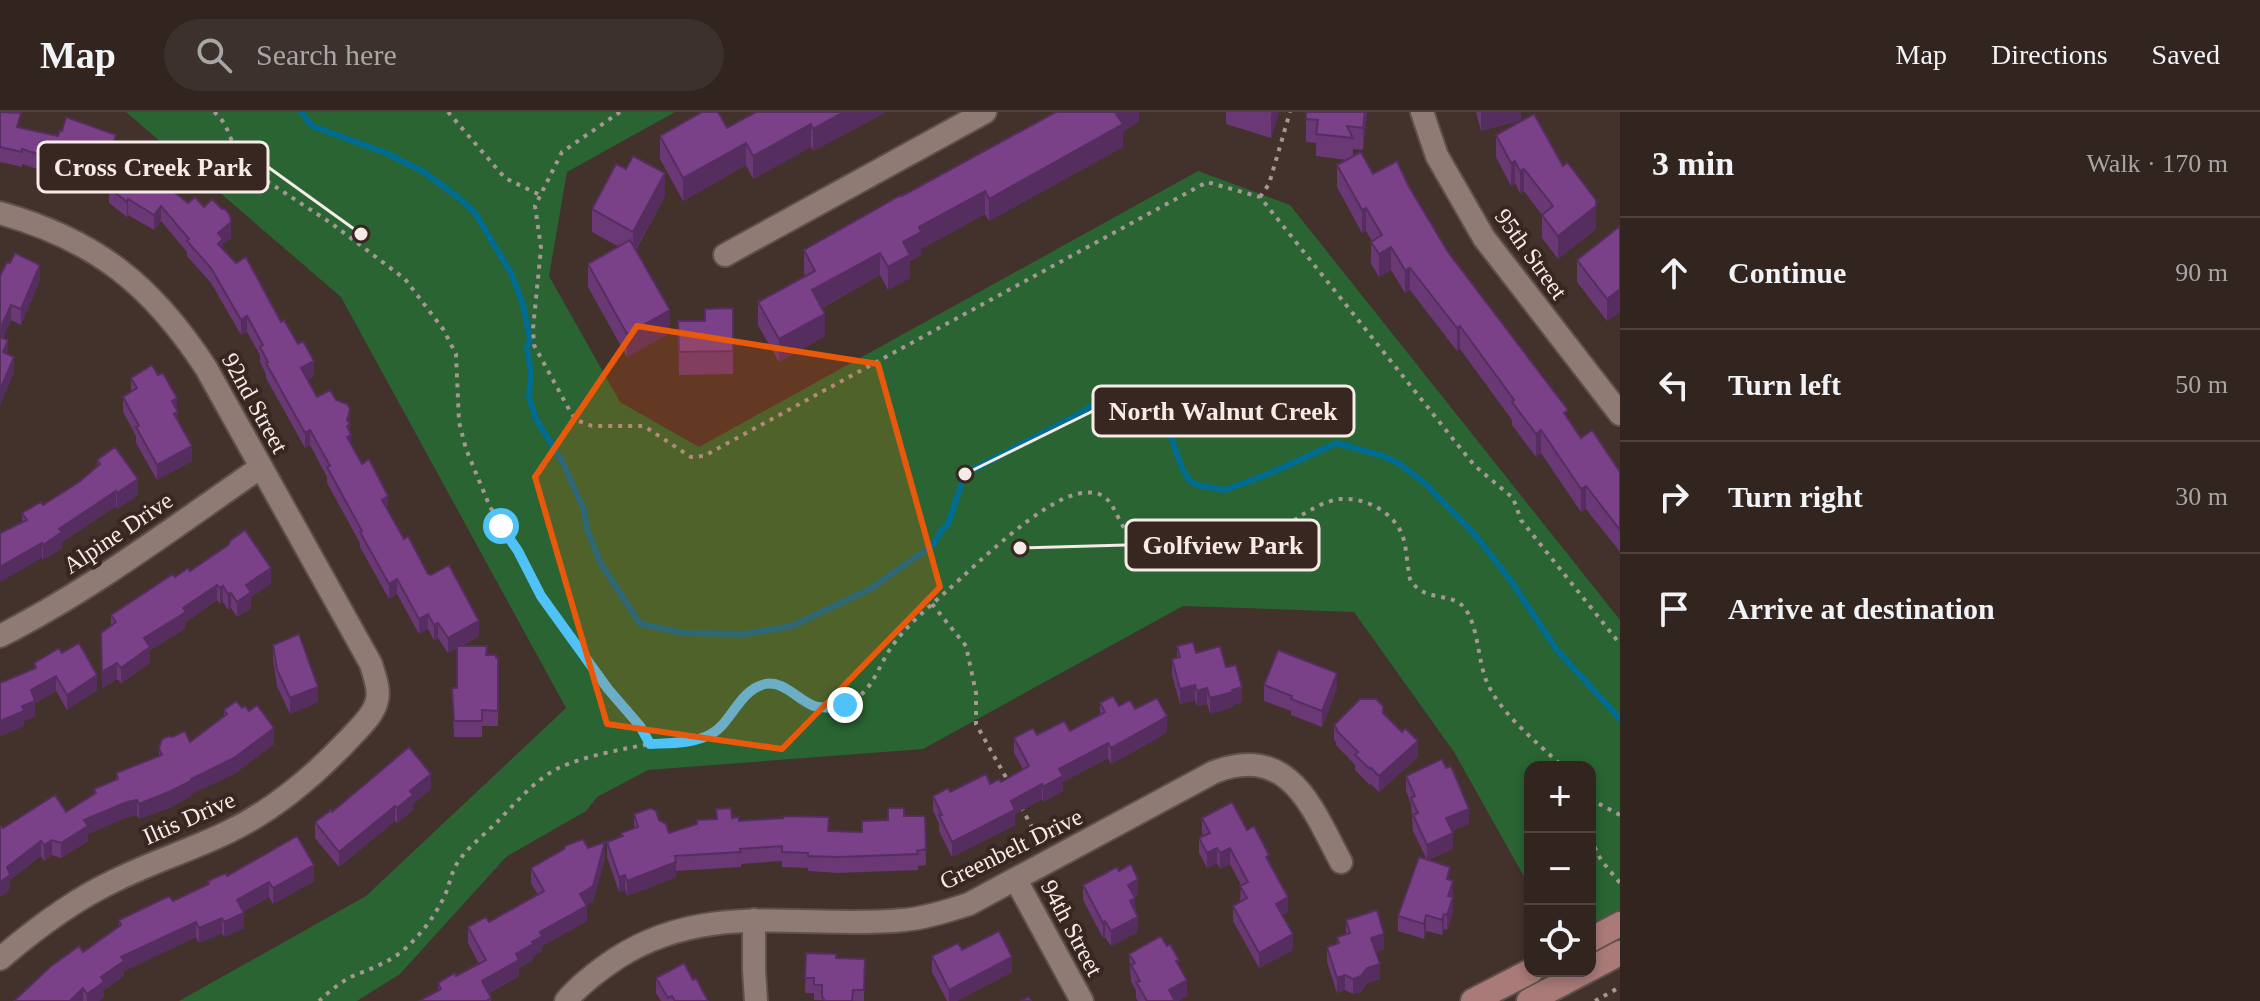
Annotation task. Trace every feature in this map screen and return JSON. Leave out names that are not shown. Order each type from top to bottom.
[{"type":"main road","points":[[1596,937],[1620,924]]},
{"type":"main road","points":[[1596,966],[1620,953]]},
{"type":"main road","points":[[1473,1001],[1524,975]]},
{"type":"main road","points":[[1529,1001],[1575,977]]},
{"type":"street","points":[[725,255],[985,112]]},
{"type":"street","name":"95th Street","points":[[1422,112],[1437,156],[1484,238],[1616,399]]},
{"type":"street","name":"92nd Street","points":[[0,213],[53,231],[97,254],[127,275],[158,303],[184,334],[371,664],[378,699]]},
{"type":"street","name":"Alpine Drive","points":[[0,636],[74,594],[261,467]]},
{"type":"street","name":"Iltis Drive","points":[[0,959],[30,933],[92,892],[232,830],[267,810],[332,757],[363,723],[378,699]]},
{"type":"street","name":"Greenbelt Drive","points":[[566,1001],[599,970],[627,952],[690,927],[721,921],[905,920],[969,904],[1230,766],[1265,766],[1282,773],[1296,785],[1341,862]]},
{"type":"street","name":"94th Street","points":[[1016,880],[1082,1001]]},
{"type":"street","points":[[754,920],[756,1001]]},
{"type":"path","points":[[214,112],[221,117],[229,132],[242,165],[331,223],[405,279],[443,329],[456,354],[459,422],[466,449],[490,507],[518,551],[541,596],[608,689],[640,726],[650,744]]},
{"type":"path","points":[[448,112],[505,178],[540,195]]},
{"type":"path","points":[[620,112],[562,152],[535,206],[541,248],[534,345],[571,413],[582,424],[644,426],[691,457],[698,458],[1207,182],[1260,197],[1475,466],[1513,498],[1521,520],[1620,644]]},
{"type":"path","points":[[1260,197],[1269,184],[1290,112]]},
{"type":"path","points":[[319,1001],[352,977],[388,962],[411,944],[436,912],[447,892],[456,864],[544,776],[563,765],[650,744],[688,741],[713,734],[747,693],[761,685],[773,683],[813,705],[829,709],[845,705],[871,685],[894,643],[981,559],[1032,518],[1072,495],[1087,492],[1099,493],[1109,500],[1125,528],[1137,541],[1231,554],[1253,548],[1306,512],[1341,499],[1364,502],[1385,512],[1403,536],[1413,585],[1427,594],[1456,600],[1465,607],[1472,620],[1480,664],[1488,685],[1506,711],[1557,761]]},
{"type":"path","points":[[932,604],[966,646],[976,693],[976,724],[1011,788]]},
{"type":"path","points":[[1018,801],[1051,861]]},
{"type":"path","points":[[1596,802],[1620,815]]},
{"type":"path","points":[[1596,850],[1620,883]]},
{"type":"path","points":[[1595,1001],[1620,987]]},
{"type":"highlighted area","points":[[637,326],[878,364],[940,587],[782,749],[607,724],[535,477]]},
{"type":"green space","points":[[126,112],[675,112],[567,172],[549,276],[620,402],[699,447],[1198,171],[1290,205],[1620,620],[1620,924],[1596,937],[1596,761],[1524,761],[1524,876],[1454,752],[1354,612],[1183,606],[923,749],[648,770],[597,797],[586,811],[506,857],[400,974],[357,1001],[179,1001],[366,896],[566,708],[341,297]]},
{"type":"building","points":[[0,112],[21,113],[17,127],[58,136],[66,117],[116,135],[113,144],[188,203],[195,197],[204,207],[212,199],[225,209],[231,222],[218,233],[223,239],[218,244],[236,263],[246,257],[281,322],[284,320],[298,344],[303,341],[314,361],[301,368],[317,397],[330,390],[336,400],[347,404],[350,409],[347,420],[350,424],[347,426],[351,435],[347,437],[362,464],[369,459],[388,496],[382,500],[404,539],[408,536],[428,574],[449,565],[479,621],[448,638],[438,623],[434,625],[428,614],[419,619],[397,579],[389,584],[310,430],[305,433],[266,363],[260,347],[263,345],[247,316],[241,320],[211,268],[161,206],[154,215],[128,199],[127,202],[109,188],[118,176],[75,162],[74,166],[22,149],[22,152],[0,147]]},
{"type":"building","points":[[702,112],[718,112],[727,128],[756,112],[844,112],[813,129],[811,124],[753,156],[746,143],[683,178],[660,136]]},
{"type":"building","points":[[1056,112],[1119,112],[1116,114],[1123,124],[989,199],[985,191],[919,227],[921,232],[903,242],[910,255],[888,267],[880,253],[812,290],[825,314],[779,339],[758,302],[815,271],[804,250]]},
{"type":"building","points":[[1306,112],[1365,112],[1363,128],[1347,126],[1353,138],[1316,134],[1318,120],[1306,119]]},
{"type":"building","points":[[1534,114],[1563,166],[1567,162],[1596,200],[1596,206],[1558,236],[1542,215],[1553,206],[1524,169],[1520,171],[1515,161],[1511,163],[1496,135]]},
{"type":"building","points":[[1361,152],[1373,174],[1397,161],[1448,252],[1568,410],[1564,413],[1581,438],[1592,430],[1620,472],[1620,530],[1586,486],[1581,489],[1541,430],[1536,434],[1460,326],[1457,328],[1410,268],[1405,270],[1391,247],[1379,254],[1371,242],[1382,235],[1366,208],[1362,210],[1337,165]]},
{"type":"building","points":[[633,156],[665,173],[633,232],[592,209],[616,164],[626,169]]},
{"type":"building","points":[[1620,226],[1620,289],[1607,299],[1577,260]]},
{"type":"building","points":[[630,240],[670,310],[627,334],[588,264]]},
{"type":"building","points":[[15,253],[40,265],[21,309],[11,305],[0,329],[0,276]]},
{"type":"building","points":[[733,308],[733,351],[679,352],[678,321],[705,321],[705,309]]},
{"type":"building","points":[[0,337],[8,340],[3,352],[14,357],[0,390]]},
{"type":"building","points":[[152,365],[158,375],[163,373],[177,398],[172,401],[178,412],[174,414],[192,446],[157,465],[123,397],[137,388],[131,378]]},
{"type":"building","points":[[115,447],[138,479],[59,529],[62,532],[43,545],[0,567],[0,533],[27,520],[22,513],[41,502],[43,505],[79,482],[100,464],[97,460]]},
{"type":"building","points":[[245,530],[271,568],[246,585],[251,592],[237,602],[223,586],[220,588],[217,585],[183,608],[186,612],[144,638],[150,647],[121,668],[117,663],[102,672],[101,633],[116,622],[111,615],[173,574],[175,577],[188,568],[190,571]]},
{"type":"building","points":[[299,634],[318,687],[290,698],[277,670],[273,645]]},
{"type":"building","points":[[1193,642],[1196,653],[1220,646],[1226,667],[1236,665],[1242,687],[1210,698],[1207,688],[1197,691],[1195,685],[1180,689],[1172,659],[1180,657],[1177,646]]},
{"type":"building","points":[[79,643],[97,675],[67,695],[56,676],[31,690],[35,701],[22,706],[24,711],[0,721],[0,683],[36,668],[34,663],[59,648],[62,653]]},
{"type":"building","points":[[457,646],[487,646],[486,655],[496,655],[498,658],[498,711],[482,710],[482,721],[454,721],[452,688],[457,688]]},
{"type":"building","points":[[1278,650],[1337,673],[1322,711],[1264,685]]},
{"type":"building","points":[[1113,696],[1119,706],[1130,700],[1135,709],[1157,698],[1167,716],[1111,748],[1108,743],[1059,769],[1063,776],[1011,801],[1015,810],[952,842],[933,796],[948,788],[950,792],[986,774],[990,784],[999,779],[1001,782],[1029,766],[1014,738],[1033,728],[1037,735],[1064,721],[1070,731],[1105,712],[1100,703]]},
{"type":"building","points":[[1360,699],[1376,699],[1383,706],[1383,713],[1402,732],[1405,728],[1418,741],[1379,776],[1355,755],[1358,752],[1334,725]]},
{"type":"building","points":[[236,701],[249,711],[257,705],[274,728],[234,758],[171,791],[139,804],[137,800],[127,802],[84,820],[88,826],[61,843],[52,840],[44,845],[41,841],[7,867],[10,875],[0,882],[0,826],[3,828],[55,795],[66,812],[96,793],[94,789],[118,779],[116,773],[162,755],[159,749],[162,739],[185,731],[190,742],[227,714],[224,710]]},
{"type":"building","points":[[409,747],[431,774],[410,791],[413,795],[339,852],[315,822],[332,812]]},
{"type":"building","points":[[1442,759],[1446,768],[1451,766],[1469,809],[1446,818],[1453,833],[1427,845],[1413,815],[1418,813],[1411,798],[1415,796],[1406,776]]},
{"type":"building","points":[[1232,802],[1247,830],[1254,826],[1269,855],[1266,857],[1288,897],[1276,904],[1293,934],[1259,953],[1233,906],[1247,898],[1240,886],[1248,882],[1230,848],[1220,853],[1217,848],[1207,853],[1199,838],[1210,833],[1202,818]]},
{"type":"building","points":[[651,808],[666,824],[669,833],[697,824],[697,820],[717,819],[716,809],[731,808],[732,818],[739,817],[739,821],[783,816],[829,817],[828,831],[862,832],[862,821],[888,820],[888,808],[904,808],[904,816],[925,816],[926,849],[917,851],[918,854],[838,857],[782,852],[782,846],[740,849],[741,852],[675,856],[676,862],[627,881],[625,875],[619,877],[607,842],[638,827],[634,814]]},
{"type":"building","points":[[297,836],[314,865],[273,888],[269,882],[237,900],[244,913],[199,928],[196,922],[121,957],[124,961],[101,977],[104,982],[87,994],[83,988],[70,1001],[14,1001],[50,967],[79,946],[83,952],[121,925],[119,920],[169,896],[173,901],[209,884],[208,881],[226,873],[227,876]]},
{"type":"building","points":[[583,839],[588,848],[605,842],[593,886],[580,894],[587,906],[540,932],[542,936],[516,954],[519,960],[482,981],[491,998],[486,1001],[419,1001],[441,989],[438,983],[486,960],[468,927],[486,917],[489,922],[544,891],[531,868],[565,846]]},
{"type":"building","points":[[1419,857],[1450,867],[1447,879],[1453,881],[1448,896],[1453,897],[1447,915],[1444,914],[1442,920],[1426,915],[1424,924],[1398,916]]},
{"type":"building","points":[[1131,864],[1138,879],[1128,885],[1135,898],[1130,901],[1138,917],[1111,931],[1105,921],[1103,923],[1083,885],[1117,867],[1119,871]]},
{"type":"building","points":[[1377,910],[1384,934],[1371,938],[1380,964],[1367,968],[1361,976],[1353,979],[1345,975],[1337,978],[1327,947],[1339,943],[1337,937],[1350,933],[1346,920]]},
{"type":"building","points":[[999,931],[1012,957],[949,990],[932,956],[958,943],[962,950]]},
{"type":"building","points":[[1161,936],[1167,946],[1170,944],[1187,980],[1169,990],[1175,1001],[1147,1001],[1136,982],[1140,981],[1129,954]]},
{"type":"building","points":[[806,953],[865,959],[864,990],[853,990],[852,1001],[825,1001],[822,985],[814,985],[814,978],[805,978]]},
{"type":"building","points":[[684,963],[708,1001],[675,1001],[672,996],[668,998],[656,978]]},
{"type":"waterway","points":[[301,112],[312,126],[386,153],[424,172],[475,213],[511,273],[523,304],[530,339],[527,348],[531,373],[529,397],[536,419],[563,463],[584,510],[587,529],[600,562],[640,624],[683,633],[745,634],[792,626],[870,589],[933,545],[948,524],[965,474],[1079,414],[1117,389],[1153,402],[1163,415],[1182,468],[1189,480],[1197,485],[1225,490],[1337,443],[1400,464],[1427,485],[1476,536],[1511,581],[1557,650],[1620,719]]},
{"type":"place","name":"Cross Creek Park","points":[[361,234]]},
{"type":"place","name":"North Walnut Creek","points":[[965,474]]},
{"type":"place","name":"Golfview Park","points":[[1020,548]]},
{"type":"route","points":[[501,526],[541,596],[608,689],[627,708],[650,744],[688,741],[713,734],[747,693],[761,685],[773,683],[813,705],[829,709],[845,705]]}]
